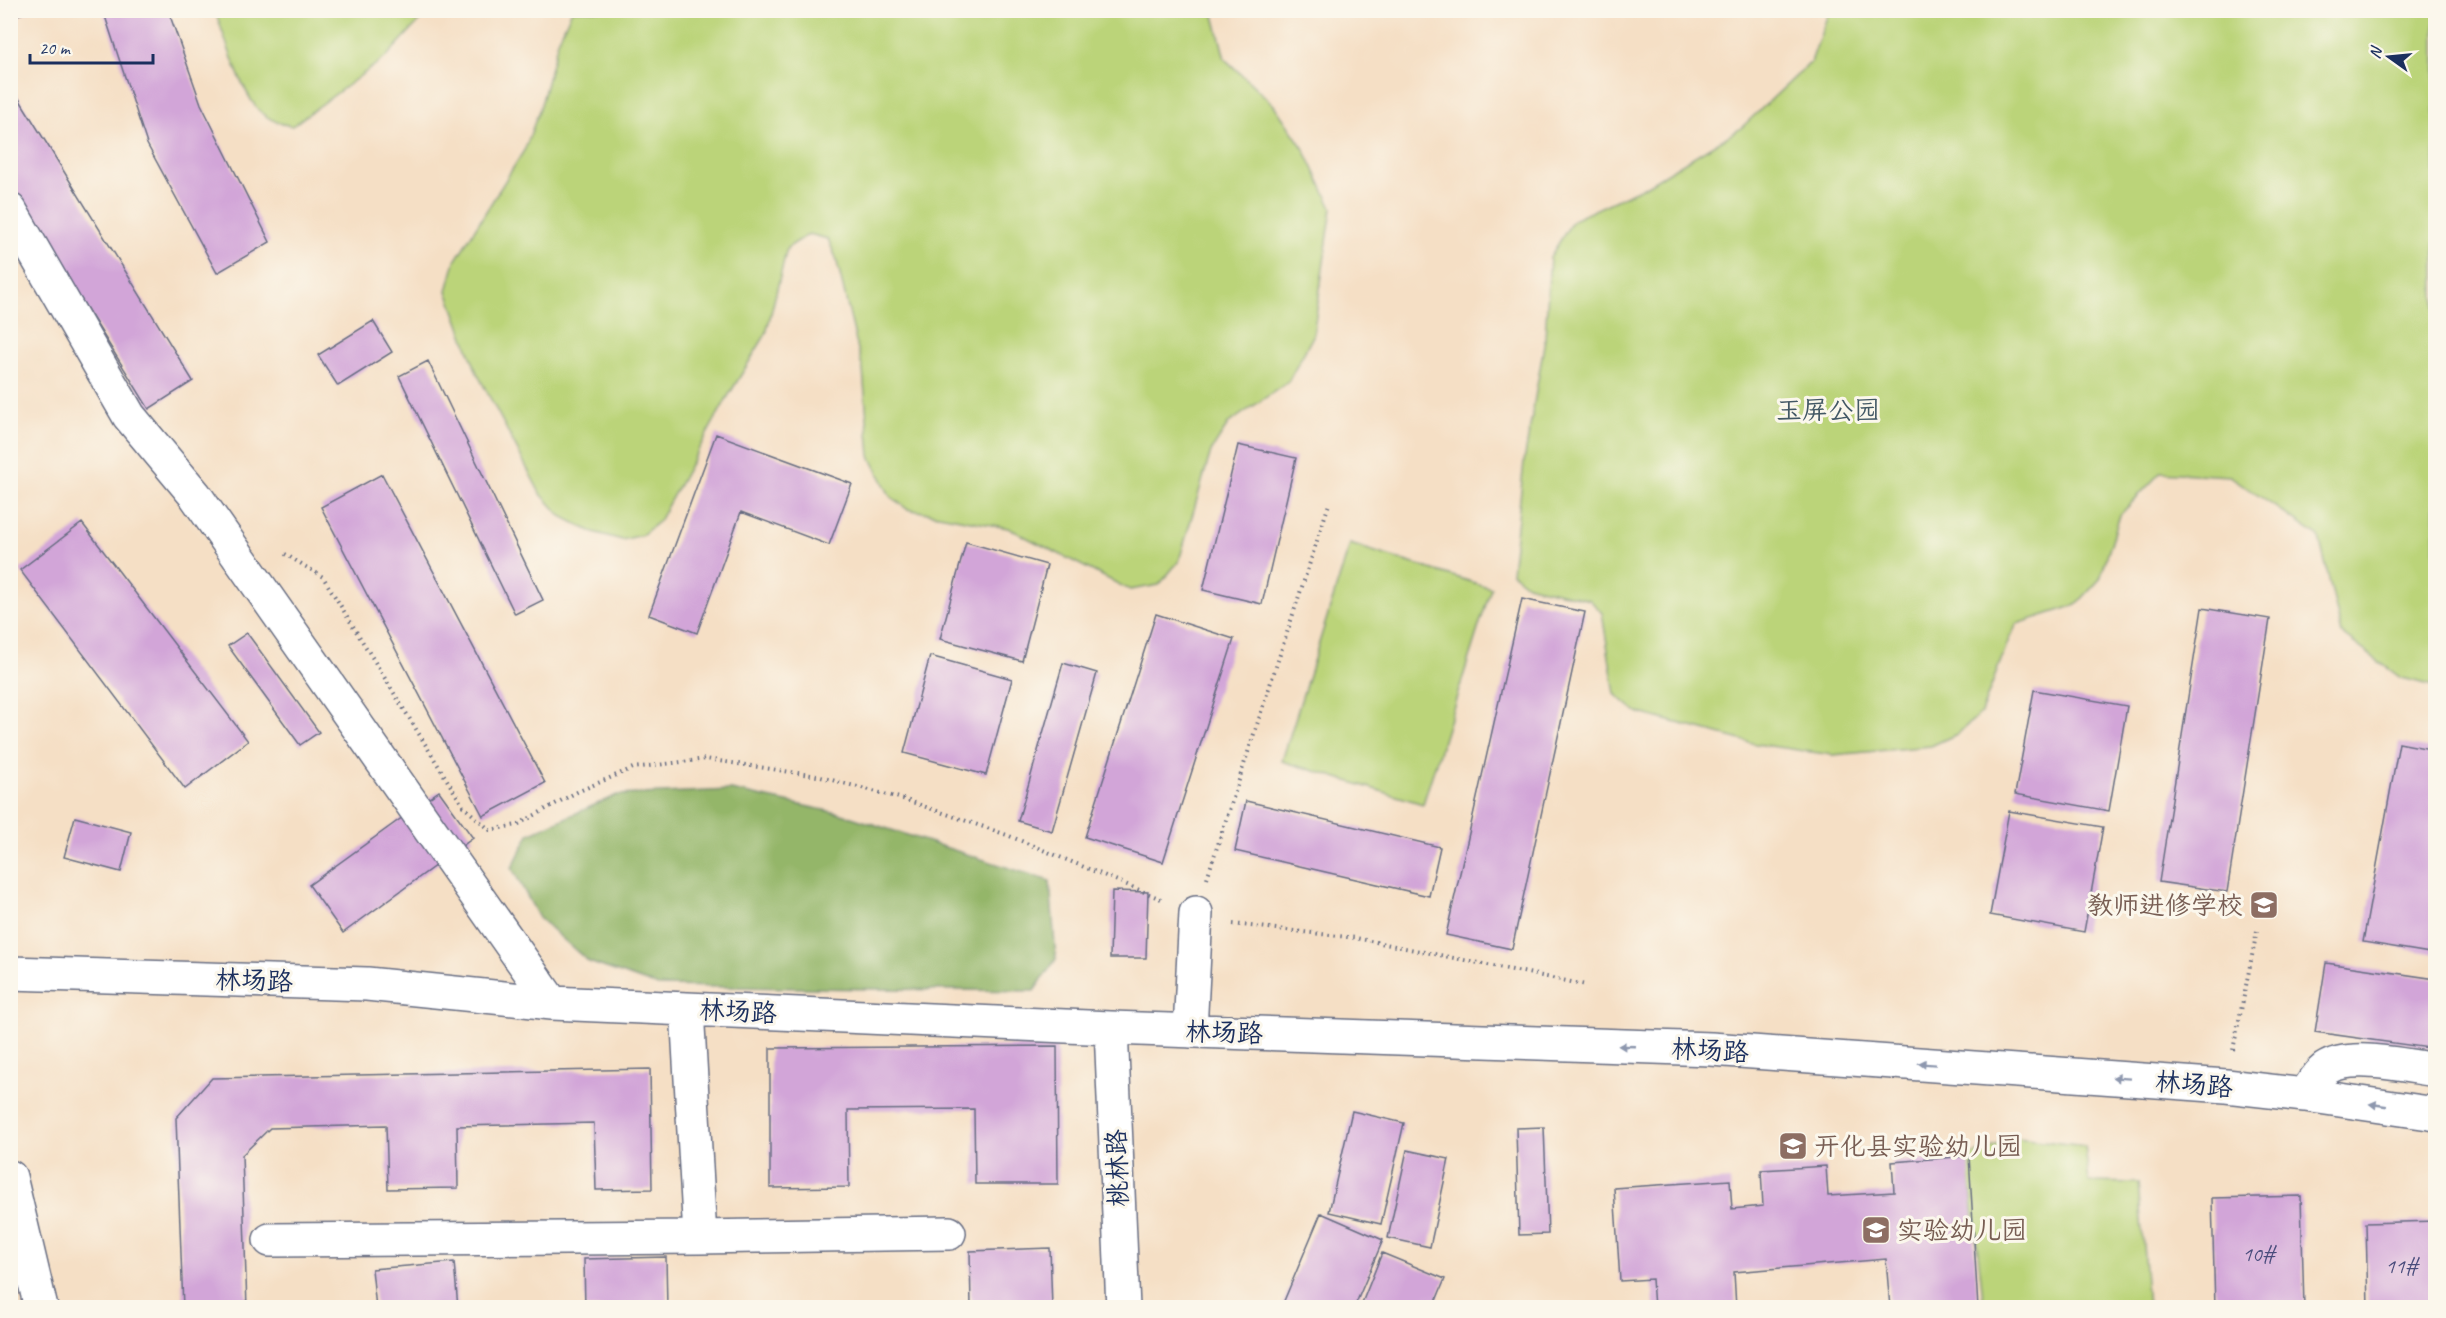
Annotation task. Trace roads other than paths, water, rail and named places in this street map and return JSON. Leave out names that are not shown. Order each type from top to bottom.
[{"type":"street","points":[[10,210],[129,416],[195,495],[552,1003]]},
{"type":"street","points":[[1190,1030],[1196,913]]},
{"type":"street","name":"林场路","points":[[10,973],[367,984],[552,1003],[1111,1028],[1711,1049],[2226,1086],[2436,1114]]},
{"type":"street","points":[[687,1009],[700,1237]]},
{"type":"street","name":"桃林路","points":[[1111,1028],[1123,1308]]},
{"type":"street","points":[[2305,1095],[2322,1071],[2343,1062],[2367,1062],[2436,1070]]},
{"type":"street","points":[[10,1177],[41,1308]]},
{"type":"street","points":[[270,1240],[949,1233]]},
{"type":"place","name":"教师进修学校","points":[[2264,905]]},
{"type":"place","name":"开化县实验幼儿园","points":[[1793,1146]]},
{"type":"place","name":"实验幼儿园","points":[[1876,1230]]},
{"type":"park label","name":"玉屏公园","points":[[1828,410]]}]
